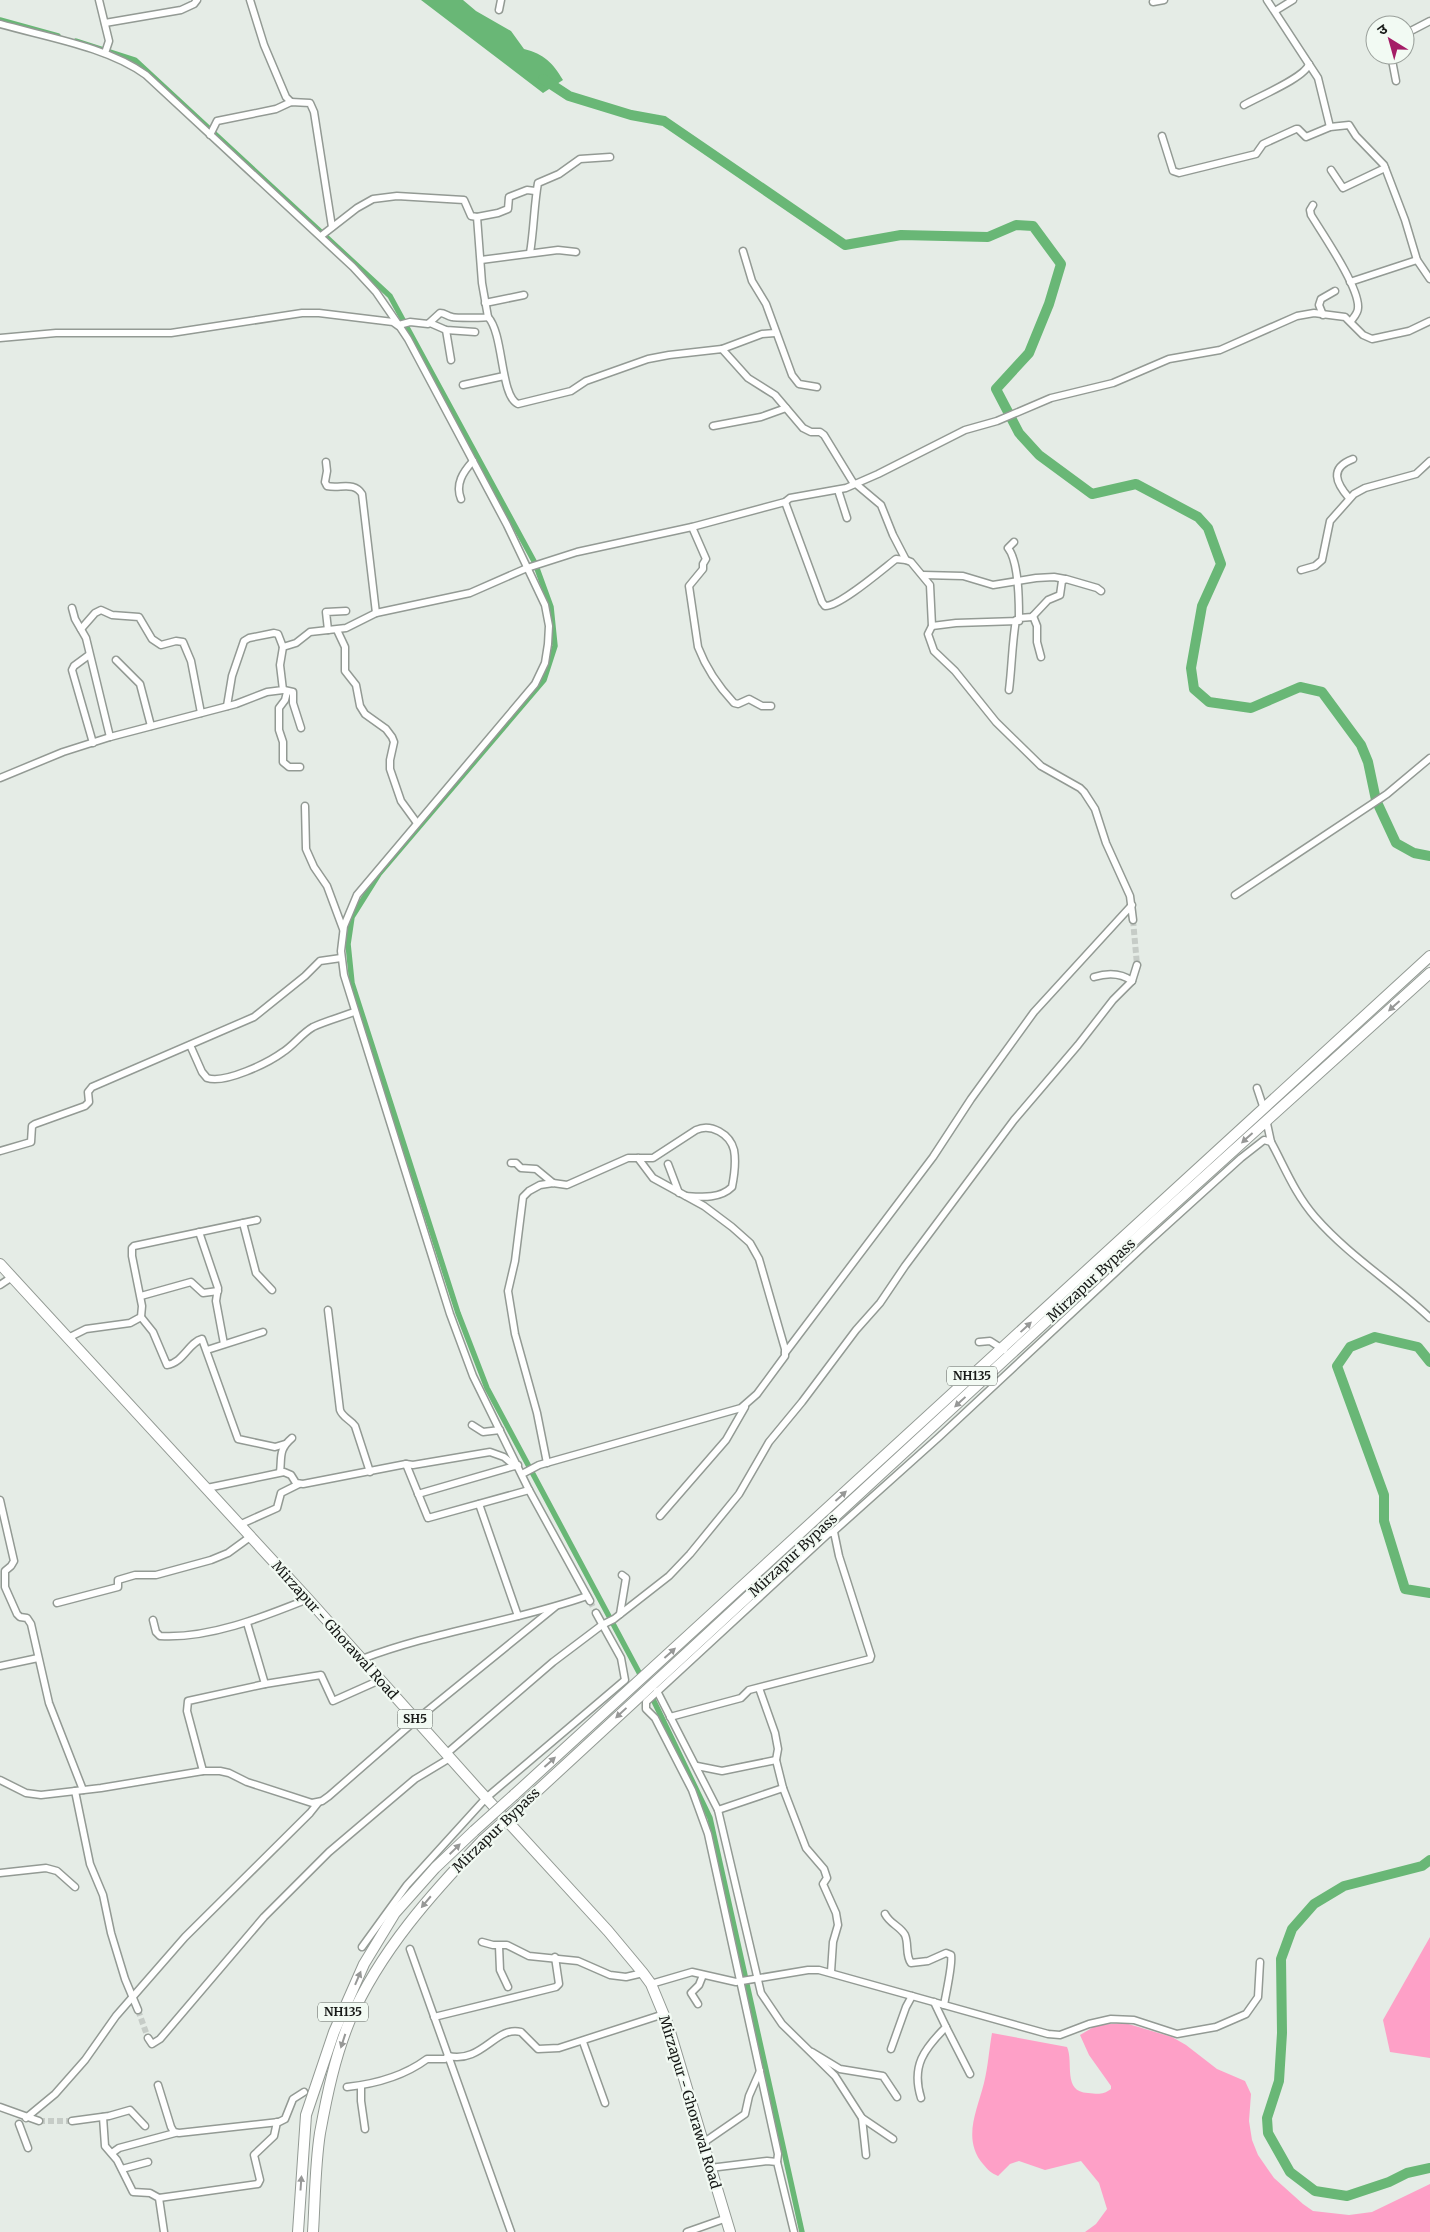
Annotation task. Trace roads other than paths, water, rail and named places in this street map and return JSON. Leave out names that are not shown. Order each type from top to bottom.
[{"type":"main road","name":"Mirzapur Bypass","points":[[298,2232],[306,2114],[334,2032],[364,1964],[395,1913],[435,1868],[474,1831],[1430,956]]},
{"type":"main road","name":"Mirzapur Bypass","points":[[313,2232],[320,2136],[331,2079],[350,2020],[378,1969],[412,1919],[446,1878],[522,1804],[1267,1120],[1430,973]]},
{"type":"main road","name":"Mirzapur - Ghorawal Road","points":[[0,1264],[70,1337],[308,1599],[608,1931],[643,1973],[651,1984],[664,2014],[686,2083],[724,2219],[730,2232]]},
{"type":"street","points":[[100,0],[109,41],[105,52]]},
{"type":"street","points":[[105,23],[181,10],[194,4],[197,0]]},
{"type":"street","points":[[250,0],[264,44],[286,97],[291,102]]},
{"type":"street","points":[[499,10],[501,0]]},
{"type":"street","points":[[1153,2],[1164,0]]},
{"type":"street","points":[[1267,0],[1321,85],[1330,128]]},
{"type":"street","points":[[1274,11],[1293,0]]},
{"type":"street","points":[[1415,29],[1430,21]]},
{"type":"street","points":[[0,24],[105,52],[146,74],[212,131],[322,235],[368,282],[402,325],[529,567],[548,614],[548,644],[545,663],[535,684],[357,895],[343,930],[341,958],[354,1012],[399,1145],[450,1314],[473,1376],[516,1466]]},
{"type":"street","points":[[1244,105],[1269,93],[1305,71],[1309,64]]},
{"type":"street","points":[[1393,65],[1396,81]]},
{"type":"street","points":[[212,131],[217,121],[276,109],[291,102],[310,103],[314,112],[330,228]]},
{"type":"street","points":[[1162,136],[1174,170],[1179,173],[1256,154],[1262,144],[1296,129],[1306,138],[1330,128],[1347,124],[1351,126],[1356,136],[1385,168],[1406,220],[1417,260],[1430,279]]},
{"type":"street","points":[[530,253],[535,217],[535,191],[540,181],[559,174],[580,159],[610,157]]},
{"type":"street","points":[[1331,170],[1343,188],[1385,168]]},
{"type":"street","points":[[322,235],[370,200],[397,196],[462,199],[471,216],[477,217],[508,209],[509,197],[527,190],[535,191]]},
{"type":"street","points":[[1312,205],[1311,215],[1350,282],[1358,308],[1351,321]]},
{"type":"street","points":[[477,217],[482,283],[488,317],[493,322],[497,333],[504,376],[513,401],[518,404],[571,390],[586,381],[648,359],[722,349],[762,334],[775,333]]},
{"type":"street","points":[[481,260],[561,249],[576,252]]},
{"type":"street","points":[[743,251],[752,281],[766,304],[793,378],[803,385],[817,387]]},
{"type":"street","points":[[1350,282],[1417,260]]},
{"type":"street","points":[[1323,315],[1319,305],[1320,299],[1335,291]]},
{"type":"street","points":[[485,303],[524,295]]},
{"type":"street","points":[[0,338],[56,333],[170,333],[302,313],[319,313],[388,321],[402,325],[430,323],[446,330],[475,332]]},
{"type":"street","points":[[430,323],[440,313],[452,318],[470,316],[482,319],[488,317]]},
{"type":"street","points":[[284,647],[296,643],[310,632],[337,630],[351,626],[376,612],[470,593],[539,564],[637,538],[692,527],[785,502],[790,498],[838,490],[855,484],[956,434],[997,421],[1057,396],[1114,382],[1169,359],[1220,350],[1297,316],[1314,313],[1345,317],[1363,335],[1372,339],[1408,331],[1430,321]]},
{"type":"street","points":[[446,330],[451,360]]},
{"type":"street","points":[[722,349],[748,378],[771,392],[808,431],[820,432],[824,435],[855,484],[881,505],[906,560],[923,575],[931,590],[932,626],[928,634],[934,651],[955,671],[996,722],[1034,761],[1049,772],[1080,788],[1090,800],[1106,843],[1130,896],[1133,920]]},
{"type":"street","points":[[463,385],[504,376]]},
{"type":"street","points":[[713,426],[761,417],[786,408]]},
{"type":"street","points":[[1350,498],[1339,487],[1337,478],[1339,468],[1344,462],[1353,459]]},
{"type":"street","points":[[461,499],[458,490],[461,476],[473,461]]},
{"type":"street","points":[[1302,570],[1315,566],[1322,560],[1330,521],[1350,498],[1365,488],[1416,474],[1430,461]]},
{"type":"street","points":[[326,462],[325,482],[327,486],[352,486],[358,488],[362,494],[376,612]]},
{"type":"street","points":[[838,490],[847,518]]},
{"type":"street","points":[[785,502],[825,606],[831,606],[856,590],[896,559],[906,560]]},
{"type":"street","points":[[692,527],[706,559],[703,569],[689,586],[698,647],[701,654],[716,682],[734,703],[738,704],[749,699],[762,706],[771,706]]},
{"type":"street","points":[[1009,690],[1014,644],[1013,636],[1018,619],[1019,588],[1016,582],[1014,560],[1008,548],[1014,542]]},
{"type":"street","points":[[923,575],[963,576],[992,586],[1054,577],[1066,579],[1101,591]]},
{"type":"street","points":[[932,626],[956,623],[998,622],[1033,616],[1048,600],[1060,595],[1062,581],[1066,579]]},
{"type":"street","points":[[72,608],[75,619],[86,638],[110,737]]},
{"type":"street","points":[[81,629],[95,613],[101,610],[112,615],[139,618],[152,639],[160,645],[176,641],[183,642],[191,660],[201,713]]},
{"type":"street","points":[[328,630],[326,612],[346,611]]},
{"type":"street","points":[[1033,616],[1037,626],[1037,642],[1040,657]]},
{"type":"street","points":[[337,630],[345,647],[345,671],[356,685],[360,706],[365,714],[386,729],[392,737],[394,742],[390,769],[401,801],[417,823]]},
{"type":"street","points":[[227,706],[232,676],[244,642],[249,638],[274,632],[278,634],[284,647],[280,665],[285,700],[279,708],[279,730],[283,742],[283,762],[289,767],[300,767]]},
{"type":"street","points":[[89,655],[74,666],[72,670],[93,742]]},
{"type":"street","points":[[116,660],[140,684],[151,726]]},
{"type":"street","points":[[0,778],[63,752],[93,742],[227,706],[267,692],[293,692],[293,703],[301,728]]},
{"type":"street","points":[[1235,895],[1387,794],[1430,758]]},
{"type":"street","points":[[305,806],[306,849],[314,867],[327,886],[343,930]]},
{"type":"street","points":[[660,1516],[726,1440],[746,1406],[777,1369],[785,1353],[933,1157],[971,1099],[1034,1012],[1132,905]]},
{"type":"street","points":[[0,1151],[31,1142],[32,1126],[35,1124],[85,1106],[89,1102],[88,1092],[92,1087],[261,1012],[305,976],[320,961],[341,958]]},
{"type":"street","points":[[148,2038],[152,2044],[160,2039],[264,1917],[330,1852],[415,1780],[448,1756],[506,1701],[604,1624],[614,1619],[677,1568],[730,1508],[763,1450],[802,1402],[849,1338],[884,1299],[905,1266],[1004,1134],[1113,1000],[1132,981],[1137,965]]},
{"type":"street","points":[[1094,977],[1103,974],[1125,976],[1132,981]]},
{"type":"street","points":[[190,1045],[202,1072],[207,1078],[225,1078],[282,1053],[300,1036],[314,1027],[354,1012]]},
{"type":"street","points":[[1257,1088],[1264,1108],[1271,1142],[1291,1183],[1315,1217],[1364,1263],[1406,1295],[1430,1318]]},
{"type":"street","points":[[547,1463],[537,1413],[515,1334],[508,1284],[515,1261],[524,1197],[534,1187],[553,1182],[567,1185],[622,1160],[648,1159],[658,1156],[701,1127],[712,1128],[724,1135],[734,1150],[732,1187],[726,1192],[712,1196],[683,1195]]},
{"type":"street","points":[[794,2232],[777,2162],[778,2154],[708,1834],[692,1790],[654,1718],[647,1710],[646,1702],[828,1534],[833,1532],[939,1437],[1241,1158],[1264,1140],[1271,1142]]},
{"type":"street","points":[[638,1158],[653,1178],[716,1213],[754,1249],[759,1260],[785,1353]]},
{"type":"street","points":[[511,1163],[516,1163],[521,1168],[536,1168],[553,1182]]},
{"type":"street","points":[[668,1164],[683,1195]]},
{"type":"street","points":[[70,1337],[86,1330],[130,1323],[141,1317],[143,1312],[141,1296],[132,1256],[132,1246],[257,1220]]},
{"type":"street","points":[[243,1223],[256,1274],[272,1290]]},
{"type":"street","points":[[199,1232],[218,1291],[216,1301],[224,1344]]},
{"type":"street","points":[[0,1285],[12,1277]]},
{"type":"street","points":[[141,1296],[191,1282],[203,1293],[218,1291]]},
{"type":"street","points":[[328,1310],[340,1410],[355,1426],[370,1472]]},
{"type":"street","points":[[141,1317],[153,1332],[167,1365],[181,1358],[201,1339],[207,1350],[238,1438],[274,1447],[285,1444],[292,1438]]},
{"type":"street","points":[[207,1350],[263,1332]]},
{"type":"street","points":[[979,1342],[990,1341],[1002,1349],[1013,1353]]},
{"type":"street","points":[[525,1473],[539,1465],[746,1406]]},
{"type":"street","points":[[472,1425],[483,1432],[500,1430]]},
{"type":"street","points":[[280,1472],[280,1459],[285,1444]]},
{"type":"street","points":[[239,1525],[277,1508],[281,1493],[299,1484],[406,1464],[413,1465],[490,1452],[504,1457],[525,1473],[529,1490],[572,1564],[589,1598],[393,1647],[362,1659]]},
{"type":"street","points":[[406,1464],[428,1518],[529,1490]]},
{"type":"street","points":[[418,1494],[516,1466]]},
{"type":"street","points":[[207,1488],[280,1472],[287,1472],[299,1484]]},
{"type":"street","points":[[0,1500],[14,1561],[12,1566],[5,1571],[3,1588],[17,1614],[30,1621],[49,1703],[79,1790],[90,1864],[103,1895],[111,1933],[125,1979],[138,2010]]},
{"type":"street","points":[[479,1504],[518,1616]]},
{"type":"street","points":[[670,1718],[741,1698],[749,1690],[820,1671],[865,1662],[871,1658],[839,1556],[835,1533],[833,1532]]},
{"type":"street","points":[[56,1603],[118,1587],[118,1580],[127,1577],[156,1575],[212,1560],[228,1554],[250,1536]]},
{"type":"street","points":[[620,1614],[626,1578],[622,1574]]},
{"type":"street","points":[[153,1620],[157,1634],[170,1637],[247,1623],[308,1599]]},
{"type":"street","points":[[26,2118],[55,2094],[79,2067],[116,2016],[185,1937],[318,1803],[329,1796],[416,1720],[555,1607]]},
{"type":"street","points":[[362,1946],[407,1885],[486,1798],[625,1680],[621,1658],[604,1624],[596,1614]]},
{"type":"street","points":[[247,1623],[266,1684]]},
{"type":"street","points":[[0,1666],[38,1658]]},
{"type":"street","points":[[203,1771],[186,1704],[188,1701],[266,1684],[321,1675],[333,1701],[380,1680]]},
{"type":"street","points":[[759,1688],[777,1742],[776,1760],[784,1788],[806,1848],[826,1873],[827,1878],[824,1884],[836,1913],[838,1925],[833,1942],[831,1972]]},
{"type":"street","points":[[655,1693],[697,1766],[718,1810],[754,1979],[761,1993],[782,2024],[835,2076],[862,2118],[893,2139]]},
{"type":"street","points":[[697,1766],[722,1771],[776,1760]]},
{"type":"street","points":[[0,1780],[33,1795],[203,1771],[229,1773],[247,1782],[312,1803],[318,1803]]},
{"type":"street","points":[[718,1810],[784,1788]]},
{"type":"street","points":[[0,1873],[46,1868],[56,1872],[74,1887]]},
{"type":"street","points":[[886,1914],[889,1922],[904,1935],[908,1960],[911,1963],[928,1961],[946,1953],[951,1955],[952,1966],[948,1975],[944,2005]]},
{"type":"street","points":[[482,1942],[499,1946],[507,1945],[529,1956],[555,1957],[578,1961],[610,1975],[626,1977],[643,1973]]},
{"type":"street","points":[[499,1946],[500,1970],[508,1987]]},
{"type":"street","points":[[410,1949],[511,2232]]},
{"type":"street","points":[[434,2017],[556,1987],[558,1984],[555,1957]]},
{"type":"street","points":[[651,1984],[692,1972],[741,1981],[808,1970],[831,1972],[1048,2034],[1060,2036],[1088,2024],[1111,2019],[1134,2020],[1177,2034],[1216,2027],[1246,2014],[1258,1997],[1260,1962]]},
{"type":"street","points":[[698,2004],[691,1993],[700,1985],[703,1975]]},
{"type":"street","points":[[890,2049],[912,1996]]},
{"type":"street","points":[[934,2002],[970,2074]]},
{"type":"street","points":[[347,2087],[361,2086],[399,2074],[418,2066],[427,2058],[445,2059],[448,2056],[458,2058],[476,2054],[502,2035],[518,2031],[538,2049],[542,2050],[583,2042],[664,2014]]},
{"type":"street","points":[[921,2098],[916,2083],[923,2053],[928,2044],[946,2028]]},
{"type":"street","points":[[583,2042],[605,2103]]},
{"type":"street","points":[[808,2051],[819,2055],[840,2069],[879,2074],[886,2079],[897,2097]]},
{"type":"street","points":[[703,2143],[745,2114],[749,2096],[760,2071]]},
{"type":"street","points":[[158,2085],[171,2127],[175,2133]]},
{"type":"street","points":[[361,2086],[365,2129]]},
{"type":"street","points":[[112,2153],[119,2148],[175,2133],[277,2122],[285,2119],[291,2103],[304,2092]]},
{"type":"street","points":[[0,2107],[26,2118],[39,2121]]},
{"type":"street","points":[[72,2121],[103,2117],[130,2110],[145,2126]]},
{"type":"street","points":[[103,2117],[105,2146],[122,2169],[133,2192],[150,2193],[159,2198],[258,2184],[260,2180],[254,2155],[274,2136],[277,2122]]},
{"type":"street","points":[[862,2118],[866,2154]]},
{"type":"street","points":[[19,2124],[28,2148]]},
{"type":"street","points":[[710,2168],[768,2161],[777,2162]]},
{"type":"street","points":[[122,2169],[148,2162]]},
{"type":"street","points":[[159,2198],[164,2232]]},
{"type":"street","points":[[687,2232],[724,2219]]},
{"type":"waterway","points":[[0,20],[58,36]]},
{"type":"waterway","points":[[76,41],[135,60],[390,296],[535,563],[551,607],[555,646],[544,680],[379,874],[352,917],[348,944],[352,983],[458,1313],[487,1388],[642,1678]]},
{"type":"waterway","points":[[543,79],[569,96],[631,115],[664,121],[845,245],[901,235],[988,237],[1016,225],[1033,226],[1061,264],[1049,304],[1029,353],[996,389],[1019,433],[1039,455],[1092,494],[1136,484],[1198,517],[1208,528],[1221,564],[1202,606],[1191,668],[1194,689],[1209,702],[1251,708],[1300,687],[1322,692],[1361,745],[1368,762],[1376,800],[1396,843],[1414,853],[1430,856]]},
{"type":"waterway","points":[[1430,1362],[1418,1347],[1375,1337],[1350,1347],[1337,1366],[1384,1495],[1384,1521],[1405,1589],[1430,1593]]},
{"type":"waterway","points":[[650,1693],[710,1818],[802,2232]]},
{"type":"waterway","points":[[1430,1860],[1422,1866],[1344,1886],[1314,1904],[1292,1929],[1281,1959],[1282,2033],[1279,2081],[1267,2118],[1268,2133],[1290,2172],[1315,2191],[1347,2196],[1389,2182],[1407,2173],[1430,2168]]},
{"type":"tunnel","points":[[1133,920],[1137,965]]},
{"type":"tunnel","points":[[590,1601],[596,1613]]},
{"type":"tunnel","points":[[138,2010],[148,2038]]},
{"type":"tunnel","points":[[39,2121],[72,2121]]}]
